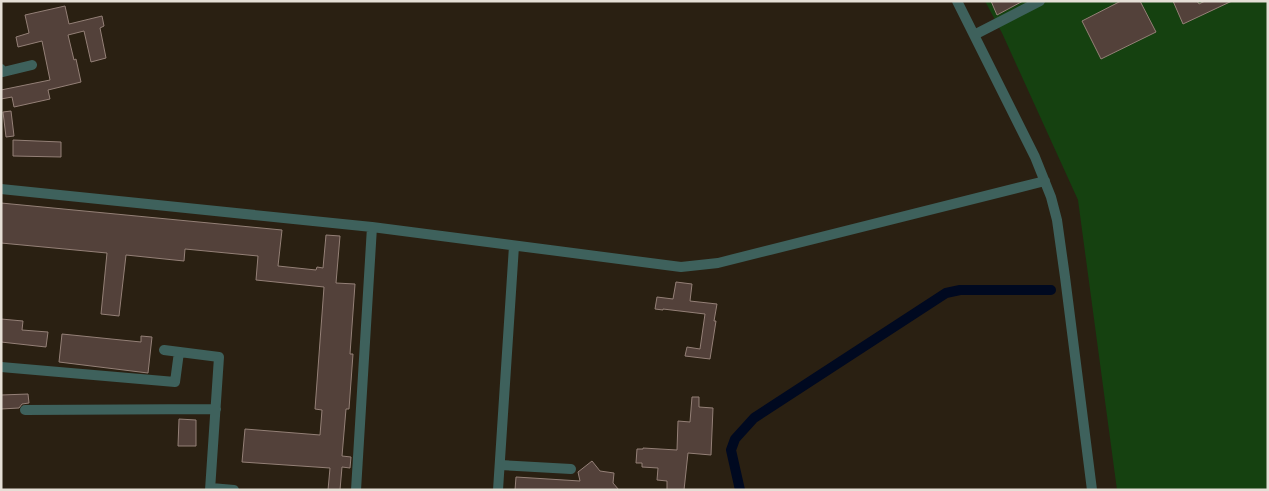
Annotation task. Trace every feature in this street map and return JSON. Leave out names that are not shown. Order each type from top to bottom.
[{"type":"street","points":[[957,1],[1045,181],[1051,197],[1058,230],[1092,490]]},
{"type":"street","points":[[974,35],[1040,1]]},
{"type":"street","points":[[1,69],[3,72],[32,65]]},
{"type":"street","points":[[1,189],[372,227],[682,267],[718,263],[1045,181]]},
{"type":"street","points":[[356,490],[372,227]]},
{"type":"street","points":[[498,490],[514,246]]},
{"type":"street","points":[[164,350],[219,357],[210,489],[234,490]]},
{"type":"street","points":[[1,367],[175,382],[180,352]]},
{"type":"street","points":[[25,410],[216,409]]},
{"type":"street","points":[[500,465],[571,468]]},
{"type":"green space","points":[[985,1],[1268,1],[1268,490],[1117,490],[1078,200],[1002,33]]},
{"type":"building","points":[[991,1],[1023,1],[997,15]]},
{"type":"building","points":[[1121,1],[1140,1],[1156,32],[1101,59],[1082,21]]},
{"type":"building","points":[[1173,1],[1197,1],[1199,4],[1205,1],[1232,1],[1183,24]]},
{"type":"building","points":[[65,6],[69,24],[102,16],[104,26],[100,28],[106,58],[91,62],[84,31],[68,35],[81,82],[48,90],[50,99],[14,107],[12,97],[1,99],[1,90],[50,80],[42,41],[18,47],[16,37],[29,33],[25,15]]},
{"type":"building","points":[[11,111],[14,136],[6,137],[3,112]]},
{"type":"building","points":[[13,140],[61,142],[61,157],[13,156]]},
{"type":"building","points":[[1,203],[282,230],[278,266],[316,270],[317,267],[323,268],[326,235],[340,236],[336,283],[355,284],[350,354],[353,354],[349,409],[346,409],[342,456],[351,457],[350,468],[342,467],[340,490],[328,490],[330,468],[242,462],[245,429],[320,435],[322,410],[315,409],[324,287],[256,280],[258,256],[185,249],[184,261],[126,255],[119,316],[101,314],[107,253],[1,243]]},
{"type":"building","points":[[676,282],[692,284],[690,301],[717,304],[710,359],[685,356],[687,347],[700,349],[705,314],[655,309],[657,297],[673,299]]},
{"type":"building","points":[[1,319],[23,321],[22,330],[48,332],[46,347],[1,342]]},
{"type":"building","points":[[62,334],[141,342],[141,336],[152,337],[148,373],[59,362]]},
{"type":"building","points":[[28,394],[29,403],[22,404],[19,408],[1,409],[1,395]]},
{"type":"building","points":[[692,397],[699,397],[699,407],[713,408],[711,455],[688,453],[684,490],[667,490],[667,481],[657,480],[658,468],[642,467],[642,463],[636,463],[637,449],[677,450],[678,421],[690,422]]},
{"type":"building","points":[[179,419],[196,420],[196,446],[178,446]]},
{"type":"building","points":[[592,461],[600,471],[614,473],[613,483],[619,490],[515,490],[516,477],[580,481],[578,472]]},
{"type":"waterway","points":[[740,490],[731,450],[735,439],[754,418],[946,293],[960,290],[1051,290]]}]
